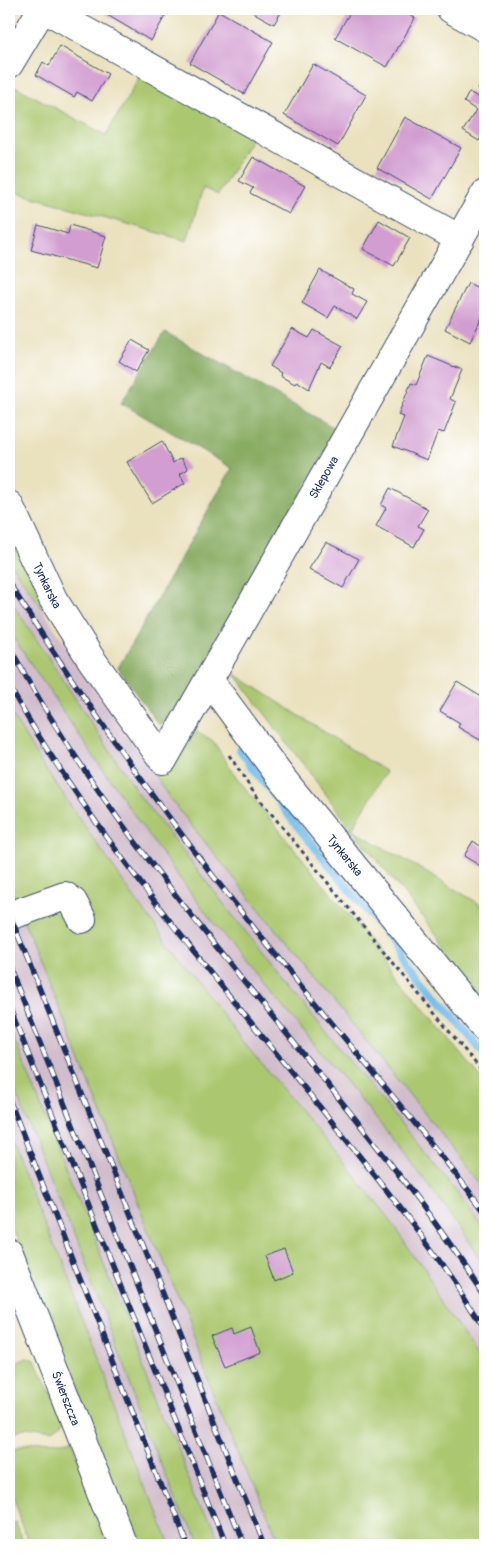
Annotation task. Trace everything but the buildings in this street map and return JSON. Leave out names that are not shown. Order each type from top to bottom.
[{"type":"street","points":[[450,9],[485,28]]},
{"type":"street","points":[[9,64],[39,14],[44,12],[56,16],[460,238]]},
{"type":"street","name":"Sklepowa","points":[[163,760],[485,194]]},
{"type":"street","name":"Tynkarska","points":[[9,505],[53,598],[91,659],[163,760]]},
{"type":"street","name":"Tynkarska","points":[[209,680],[285,783],[485,1028]]},
{"type":"street","points":[[9,916],[65,896],[73,902],[82,919]]},
{"type":"street","name":"Świerszcza","points":[[9,1253],[123,1545]]},
{"type":"shaded area","points":[[9,561],[172,801],[485,1188],[485,1545],[140,1545],[9,1208]]},
{"type":"green space","points":[[143,71],[254,134],[218,195],[203,188],[187,241],[9,190],[9,83],[106,135]]},
{"type":"green space","points":[[165,332],[338,430],[172,722],[158,724],[118,668],[232,468],[121,403]]},
{"type":"green space","points":[[9,528],[46,605],[42,608],[9,561]]},
{"type":"green space","points":[[9,598],[141,798],[289,987],[456,1191],[485,1230],[485,1267],[457,1225],[396,1144],[234,948],[148,835],[15,640],[9,629]]},
{"type":"green space","points":[[235,674],[386,772],[352,829]]},
{"type":"green space","points":[[9,710],[41,763],[135,899],[238,1036],[352,1172],[392,1223],[485,1361],[485,1545],[276,1545],[9,884]]},
{"type":"green space","points":[[197,731],[213,741],[237,778],[485,1083],[485,1188],[170,799],[153,773],[183,753]]},
{"type":"green space","points":[[352,829],[485,907],[485,995]]},
{"type":"green space","points":[[9,1026],[217,1545],[195,1545],[9,1075]]},
{"type":"green space","points":[[9,1137],[169,1545],[136,1545],[9,1222]]},
{"type":"green space","points":[[28,1359],[35,1362],[62,1426],[56,1436],[49,1441],[24,1437],[9,1439],[9,1366]]},
{"type":"green space","points":[[69,1448],[107,1545],[30,1545],[9,1492],[9,1452],[25,1451],[44,1454],[59,1452]]},
{"type":"green space","points":[[15,1522],[24,1545],[9,1545],[9,1525]]},
{"type":"waterway","points":[[240,750],[294,822],[485,1055]]},
{"type":"railway","points":[[9,583],[95,713],[186,840],[250,923],[485,1212]]},
{"type":"railway","points":[[9,646],[60,733],[117,816],[177,897],[366,1133],[427,1213],[485,1295]]},
{"type":"railway","points":[[9,686],[77,795],[153,900],[360,1156],[446,1270],[485,1330]]},
{"type":"railway","points":[[9,913],[264,1545]]},
{"type":"railway","points":[[9,966],[242,1545]]},
{"type":"railway","points":[[9,1006],[225,1545]]},
{"type":"railway","points":[[9,1099],[185,1545]]}]
